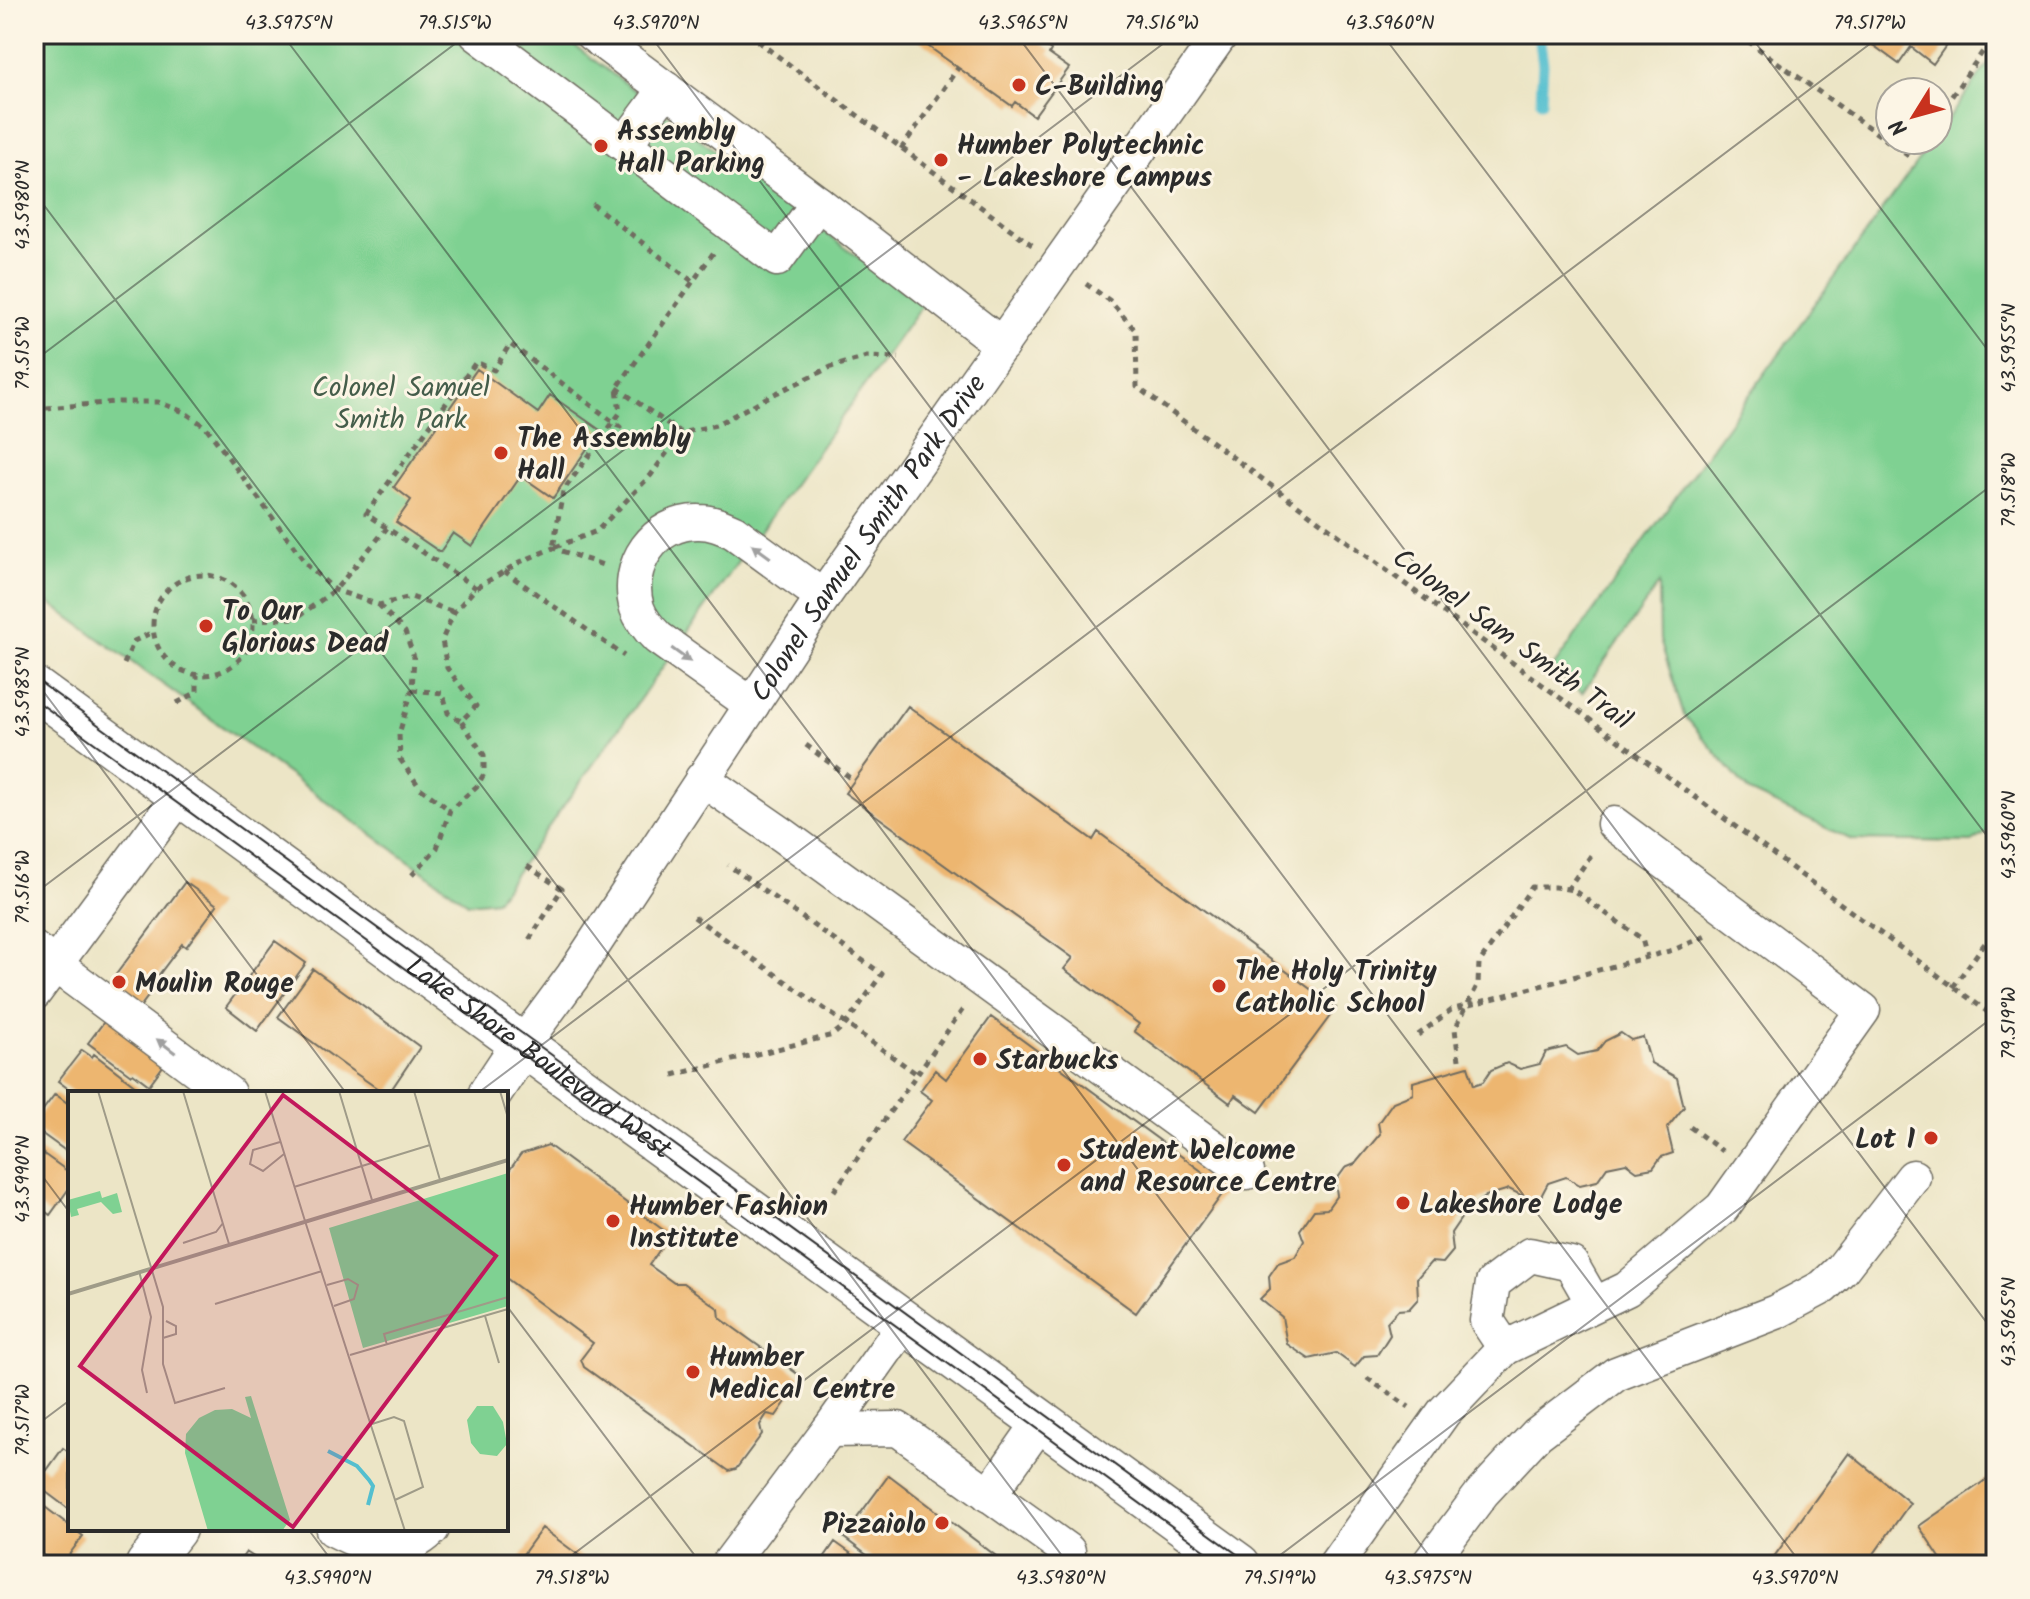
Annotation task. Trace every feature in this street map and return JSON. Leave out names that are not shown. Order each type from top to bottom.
[{"type":"main road","name":"Lake Shore Boulevard West","points":[[34,688],[1239,1565]]},
{"type":"main road","points":[[491,1091],[522,1045]]},
{"type":"main road","points":[[147,1565],[173,1531]]},
{"type":"street","points":[[477,34],[777,259],[818,203]]},
{"type":"street","points":[[592,34],[1002,345]]},
{"type":"street","name":"Colonel Samuel Smith Park Drive","points":[[522,1045],[573,976],[823,597],[1221,34]]},
{"type":"street","points":[[625,144],[666,89]]},
{"type":"street","points":[[752,705],[652,632],[637,610],[634,592],[634,575],[640,557],[650,542],[665,530],[700,521],[718,524],[734,532],[823,597]]},
{"type":"street","points":[[702,779],[1247,1172]]},
{"type":"street","points":[[34,993],[45,956],[181,794]]},
{"type":"street","points":[[1335,1565],[1444,1412],[1505,1348],[1627,1289],[1722,1208],[1863,1010],[1614,824]]},
{"type":"street","points":[[45,956],[225,1091]]},
{"type":"street","points":[[1428,1565],[1482,1493],[1537,1434],[1616,1374],[1776,1312],[1823,1287],[1841,1270],[1913,1177]]},
{"type":"street","points":[[1505,1348],[1487,1321],[1493,1283],[1530,1255],[1571,1264],[1594,1304]]},
{"type":"street","points":[[728,1565],[905,1323]]},
{"type":"street","points":[[989,1495],[1041,1421]]},
{"type":"street","points":[[829,1430],[898,1429],[1068,1551]]},
{"type":"street","points":[[337,1531],[372,1547],[405,1547],[430,1531]]},
{"type":"path","points":[[748,34],[1036,248]]},
{"type":"path","points":[[1738,34],[1874,131]]},
{"type":"path","points":[[1954,93],[1995,34]]},
{"type":"path","points":[[901,149],[958,68]]},
{"type":"path","points":[[592,204],[692,281]]},
{"type":"path","points":[[553,548],[563,491],[620,413],[617,388],[734,225]]},
{"type":"path","name":"Colonel Sam Smith Trail","points":[[1084,283],[1109,300],[1136,331],[1137,387],[1996,1018]]},
{"type":"path","points":[[476,588],[366,514],[476,362],[494,370],[510,344],[620,427],[606,446]]},
{"type":"path","points":[[461,721],[476,706],[447,668],[442,640],[454,612],[476,588],[520,562],[597,531],[651,475],[681,433],[716,425],[831,367],[867,357],[899,358]]},
{"type":"path","points":[[617,388],[681,433]]},
{"type":"path","points":[[34,409],[158,402],[184,412],[206,427],[308,566],[335,590],[379,605],[405,632],[414,657],[412,690],[399,734],[400,759],[420,788],[450,810]]},
{"type":"path","points":[[252,620],[296,618],[335,590],[387,528]]},
{"type":"path","points":[[553,548],[634,575]]},
{"type":"path","points":[[504,571],[627,658]]},
{"type":"path","points":[[206,574],[223,579],[238,589],[248,603],[252,620],[251,638],[243,654],[231,666],[215,673],[197,675],[181,670],[159,648],[153,632],[153,615],[160,598],[171,585],[189,576],[206,574]]},
{"type":"path","points":[[379,605],[411,597],[454,612]]},
{"type":"path","points":[[124,664],[134,641],[153,632]]},
{"type":"path","points":[[177,703],[197,692],[197,675]]},
{"type":"path","points":[[412,690],[443,693],[448,713],[461,721],[484,755],[484,774],[477,786],[450,810],[437,848],[412,875]]},
{"type":"path","points":[[806,745],[854,781]]},
{"type":"path","points":[[1567,890],[1614,824]]},
{"type":"path","points":[[673,1075],[833,1035],[846,1024],[882,974],[728,865]]},
{"type":"path","points":[[527,866],[562,889],[527,943]]},
{"type":"path","points":[[1459,1060],[1455,1029],[1478,984],[1479,963],[1532,887],[1573,890],[1642,939],[1647,957]]},
{"type":"path","points":[[694,917],[917,1074]]},
{"type":"path","points":[[1418,1035],[1451,1010],[1673,950],[1744,921]]},
{"type":"path","points":[[1953,987],[1996,928]]},
{"type":"path","points":[[834,1191],[967,1004]]},
{"type":"path","points":[[1367,1378],[1434,1425]]},
{"type":"green space","name":"Colonel Samuel Smith Park","points":[[34,34],[559,34],[922,305],[496,900],[468,903],[34,592]]},
{"type":"green space","points":[[1996,53],[1996,827],[1972,842],[1852,840],[1749,792],[1684,715],[1660,640],[1659,584],[1582,693],[1552,669],[1921,156],[1954,156],[1954,111]]},
{"type":"building","name":"C-Building","points":[[911,34],[1029,34],[1069,68],[1034,116],[1015,102],[1012,106]]},
{"type":"building","points":[[1858,34],[1954,34],[1933,64],[1911,47],[1899,64]]},
{"type":"building","name":"The Assembly Hall","points":[[477,369],[538,413],[550,395],[600,430],[553,498],[521,476],[472,546],[453,533],[440,552],[396,522],[411,500],[394,487]]},
{"type":"building","points":[[908,706],[1093,840],[1098,832],[1336,1008],[1259,1112],[1235,1095],[1230,1103],[1134,1031],[1139,1024],[1064,969],[1073,958],[845,793]]},
{"type":"building","points":[[185,882],[217,905],[186,947],[182,944],[152,984],[155,987],[134,1015],[103,992]]},
{"type":"building","points":[[275,941],[306,963],[257,1031],[226,1007]]},
{"type":"building","points":[[313,969],[420,1047],[390,1091],[381,1091],[278,1017]]},
{"type":"building","points":[[113,1010],[172,1054],[149,1085],[88,1043]]},
{"type":"building","name":"Student Welcome and Resource Centre","points":[[991,1017],[1226,1189],[1136,1313],[901,1142],[932,1100],[920,1091],[935,1070],[946,1079]]},
{"type":"building","name":"Lakeshore Lodge","points":[[1621,1033],[1631,1040],[1643,1037],[1651,1063],[1677,1078],[1684,1107],[1667,1128],[1673,1153],[1661,1157],[1653,1168],[1637,1171],[1626,1163],[1607,1167],[1597,1181],[1580,1185],[1566,1177],[1548,1183],[1541,1196],[1527,1198],[1509,1189],[1486,1196],[1466,1211],[1451,1233],[1453,1251],[1443,1263],[1431,1262],[1417,1278],[1418,1299],[1409,1309],[1398,1310],[1387,1322],[1390,1335],[1377,1355],[1364,1356],[1355,1367],[1336,1353],[1309,1359],[1287,1344],[1282,1317],[1260,1299],[1270,1289],[1269,1276],[1278,1263],[1295,1257],[1304,1241],[1300,1230],[1314,1210],[1327,1209],[1337,1195],[1335,1182],[1380,1134],[1378,1123],[1393,1102],[1413,1094],[1413,1082],[1468,1066],[1474,1085],[1483,1082],[1491,1070],[1507,1063],[1520,1069],[1540,1064],[1546,1052],[1566,1047],[1578,1055],[1597,1051],[1605,1041]]},
{"type":"building","points":[[82,1050],[92,1057],[94,1054],[142,1091],[71,1091],[58,1081]]},
{"type":"building","points":[[55,1094],[68,1104],[68,1153],[34,1128],[34,1122]]},
{"type":"building","points":[[548,1145],[670,1235],[649,1265],[674,1283],[683,1283],[719,1309],[720,1318],[803,1378],[776,1416],[767,1414],[760,1425],[762,1434],[736,1469],[729,1471],[584,1367],[581,1359],[593,1343],[508,1279],[508,1172],[521,1154]]},
{"type":"building","points":[[34,1147],[68,1172],[68,1190],[50,1215],[34,1203]]},
{"type":"building","points":[[63,1448],[68,1452],[68,1508],[34,1483],[34,1470],[39,1464],[47,1470]]},
{"type":"building","points":[[1849,1453],[1910,1503],[1866,1565],[1768,1565]]},
{"type":"building","points":[[1996,1473],[1996,1565],[1945,1565],[1919,1526]]},
{"type":"building","points":[[889,1475],[1008,1565],[880,1565],[843,1537]]},
{"type":"building","points":[[37,1501],[68,1524],[68,1531],[77,1531],[83,1536],[62,1564],[57,1560],[54,1564],[34,1548],[34,1505]]},
{"type":"building","points":[[542,1528],[592,1565],[532,1565],[521,1557]]},
{"type":"building","points":[[835,1542],[867,1565],[819,1565]]},
{"type":"building","points":[[246,1552],[266,1565],[237,1565]]},
{"type":"waterway","points":[[1539,34],[1543,64],[1541,101]]},
{"type":"tram line","points":[[34,678],[1252,1565]]},
{"type":"tram line","points":[[34,699],[1225,1565]]},
{"type":"place","name":"C-Building","points":[[1019,85]]},
{"type":"place","name":"Assembly Hall Parking","points":[[601,146]]},
{"type":"place","name":"Humber Polytechnic - Lakeshore Campus","points":[[941,160]]},
{"type":"place","name":"The Assembly Hall","points":[[501,453]]},
{"type":"place","name":"To Our Glorious Dead","points":[[206,626]]},
{"type":"place","name":"Moulin Rouge","points":[[119,982]]},
{"type":"place","name":"The Holy Trinity Catholic School","points":[[1219,986]]},
{"type":"place","name":"Starbucks","points":[[980,1059]]},
{"type":"place","name":"Lot 1","points":[[1931,1138]]},
{"type":"place","name":"Student Welcome and Resource Centre","points":[[1064,1165]]},
{"type":"place","name":"Lakeshore Lodge","points":[[1403,1203]]},
{"type":"place","name":"Humber Fashion Institute","points":[[613,1221]]},
{"type":"place","name":"Humber Medical Centre","points":[[693,1372]]},
{"type":"place","name":"Pizzaiolo","points":[[942,1523]]}]
